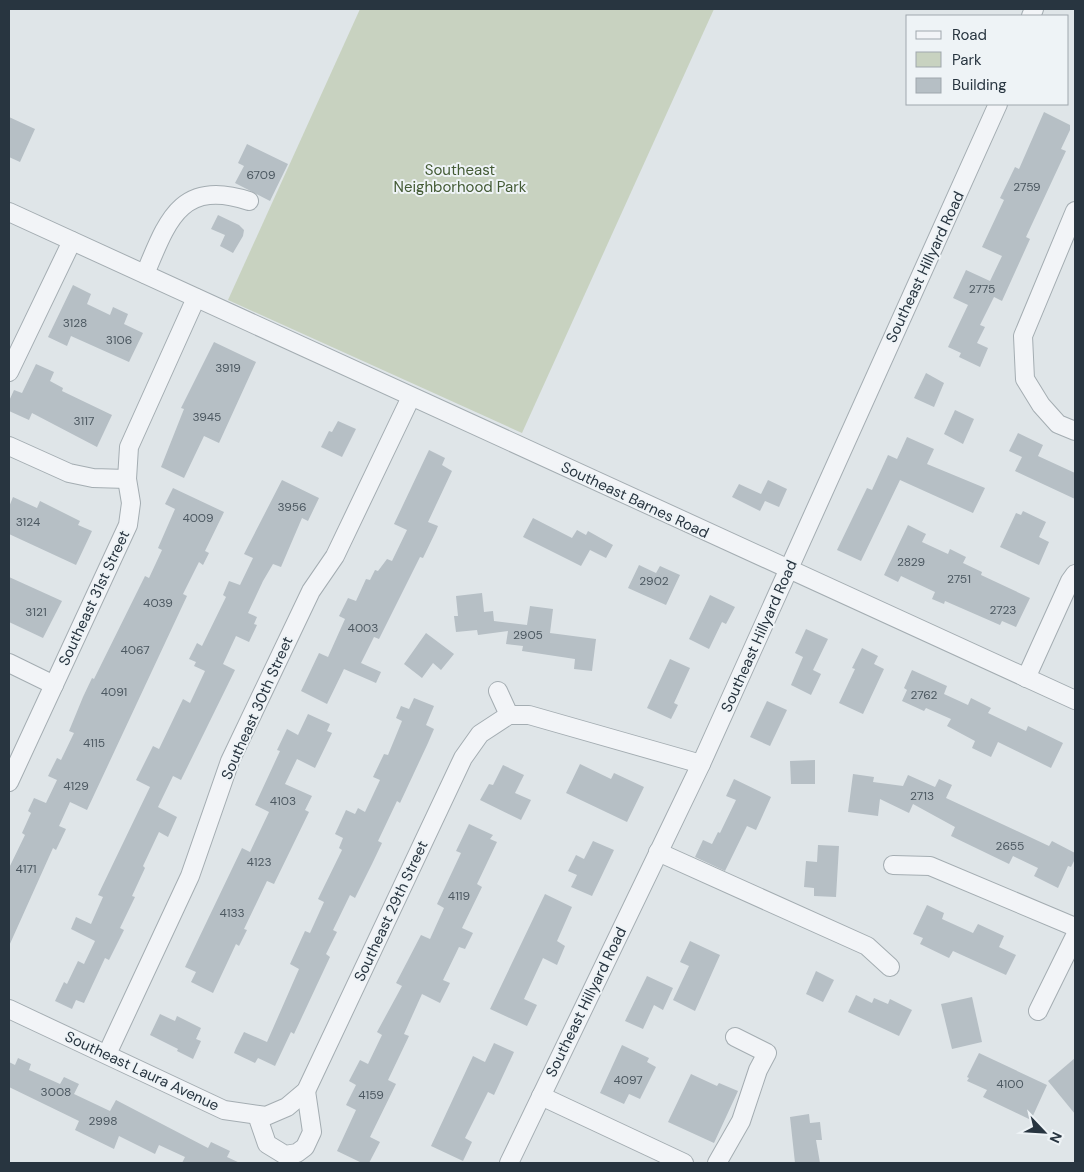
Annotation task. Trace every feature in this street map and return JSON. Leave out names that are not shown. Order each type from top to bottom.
[{"type":"street","name":"Southeast Hillyard Road","points":[[508,1163],[701,764],[998,105]]},
{"type":"street","points":[[145,274],[165,227],[181,207],[197,197],[218,194],[249,201]]},
{"type":"street","points":[[1075,211],[1023,336],[1025,379],[1041,405],[1058,424],[1075,431]]},
{"type":"street","name":"Southeast Barnes Road","points":[[9,212],[1075,700]]},
{"type":"street","points":[[9,372],[72,242]]},
{"type":"street","name":"Southeast 31st Street","points":[[9,782],[128,525],[131,503],[127,479],[129,446],[196,298]]},
{"type":"street","name":"Southeast 30th Street","points":[[108,1054],[190,876],[230,761],[311,591],[335,556],[411,397]]},
{"type":"street","points":[[9,446],[69,473],[93,478],[127,479]]},
{"type":"street","points":[[1026,678],[1070,581],[1075,574]]},
{"type":"street","points":[[9,664],[54,685]]},
{"type":"street","points":[[498,691],[509,716],[529,715],[701,764]]},
{"type":"street","name":"Southeast 29th Street","points":[[278,1111],[287,1108],[306,1091],[462,758],[480,734],[509,716]]},
{"type":"street","points":[[658,852],[867,946],[890,967]]},
{"type":"street","points":[[893,865],[930,866],[1075,927]]},
{"type":"street","points":[[1038,1010],[1075,936]]},
{"type":"street","name":"Southeast Laura Avenue","points":[[9,1008],[224,1110],[266,1116],[278,1111]]},
{"type":"street","points":[[717,1163],[741,1121],[758,1070],[767,1053],[735,1037]]},
{"type":"street","points":[[257,1115],[267,1144],[285,1155],[297,1153],[305,1147],[312,1132],[306,1091]]},
{"type":"street","points":[[541,1096],[684,1163]]},
{"type":"green space","name":"Southeast Neighborhood Park","points":[[360,9],[714,9],[522,433],[228,300]]},
{"type":"building","points":[[1044,112],[1070,125],[1070,130],[1061,149],[1066,151],[1026,237],[1030,239],[1002,301],[994,297],[980,325],[985,327],[977,343],[988,348],[980,367],[959,357],[961,353],[948,347],[968,305],[953,298],[966,270],[990,281],[1002,256],[982,247],[1004,200],[1000,198],[1015,167],[1019,169]]},
{"type":"building","points":[[9,117],[35,129],[20,162],[9,157]]},
{"type":"building","points":[[247,144],[288,164],[270,201],[235,183],[244,166],[238,163]]},
{"type":"building","points":[[218,215],[239,225],[244,230],[243,236],[233,253],[220,246],[225,235],[211,229]]},
{"type":"building","points":[[73,285],[91,294],[87,304],[110,315],[113,307],[128,314],[124,324],[143,333],[129,362],[71,336],[67,346],[48,337]]},
{"type":"building","points":[[214,342],[256,362],[219,443],[204,436],[184,478],[161,467],[184,409],[181,408]]},
{"type":"building","points":[[36,364],[54,372],[50,381],[63,388],[62,391],[112,415],[97,447],[32,413],[29,420],[9,411],[9,401],[14,390],[22,393]]},
{"type":"building","points":[[926,373],[944,383],[934,407],[914,398]]},
{"type":"building","points":[[955,410],[974,419],[963,444],[944,434]]},
{"type":"building","points":[[338,421],[356,429],[342,457],[321,447],[329,431],[332,432]]},
{"type":"building","points":[[1018,433],[1043,445],[1038,456],[1075,473],[1075,499],[1015,471],[1022,457],[1009,451]]},
{"type":"building","points":[[907,437],[934,449],[927,464],[985,488],[973,513],[900,480],[861,561],[837,550],[867,488],[872,490],[888,455],[897,459]]},
{"type":"building","points":[[429,450],[445,458],[442,465],[452,471],[428,522],[438,526],[436,531],[423,558],[420,557],[379,639],[374,637],[361,663],[381,672],[376,683],[344,669],[327,704],[301,691],[319,653],[328,657],[345,619],[339,616],[348,598],[356,601],[366,579],[370,580],[375,570],[378,571],[387,559],[392,561],[407,530],[394,524]]},
{"type":"building","points":[[282,480],[319,498],[308,521],[302,518],[281,567],[273,564],[263,581],[248,613],[257,617],[254,624],[257,625],[249,642],[236,636],[223,664],[235,670],[181,780],[173,776],[158,807],[177,817],[168,837],[159,832],[143,866],[145,868],[132,896],[135,897],[120,928],[124,930],[109,960],[105,958],[84,1003],[76,1000],[72,1009],[55,1001],[64,982],[67,984],[78,961],[84,964],[95,941],[71,929],[76,917],[91,924],[103,897],[98,895],[150,787],[136,780],[153,746],[159,749],[183,699],[190,703],[205,671],[194,666],[196,662],[189,659],[197,643],[202,646],[226,597],[223,595],[229,581],[240,585],[253,558],[244,554]]},
{"type":"building","points":[[768,480],[787,489],[779,507],[765,501],[760,511],[732,497],[739,484],[761,494]]},
{"type":"building","points":[[173,488],[224,512],[205,551],[209,553],[203,565],[199,562],[183,594],[187,596],[87,810],[70,802],[59,826],[66,829],[56,850],[53,848],[9,946],[9,868],[25,835],[22,833],[31,813],[28,811],[34,798],[46,803],[57,780],[48,776],[57,758],[61,760],[74,733],[69,731],[83,697],[92,678],[94,679],[145,576],[149,578],[162,550],[158,548],[175,509],[165,504]]},
{"type":"building","points":[[13,497],[37,508],[40,501],[80,521],[78,525],[92,531],[76,565],[9,534],[9,507]]},
{"type":"building","points":[[1023,511],[1046,522],[1039,537],[1049,542],[1039,565],[1000,547],[1016,513],[1021,515]]},
{"type":"building","points":[[533,518],[572,538],[577,530],[586,535],[588,531],[613,545],[606,558],[590,550],[581,566],[523,537]]},
{"type":"building","points":[[908,525],[926,534],[922,542],[948,554],[950,549],[966,557],[963,563],[982,572],[981,575],[1030,598],[1016,627],[1002,621],[1000,625],[945,601],[944,604],[932,599],[935,592],[901,576],[898,582],[884,575]]},
{"type":"building","points":[[639,565],[656,573],[660,566],[680,575],[666,605],[628,588]]},
{"type":"building","points":[[9,577],[62,601],[43,638],[9,622]]},
{"type":"building","points":[[482,593],[484,612],[493,611],[494,621],[527,625],[530,606],[553,609],[550,633],[596,639],[592,671],[574,669],[575,659],[522,651],[523,646],[506,644],[508,631],[478,635],[477,630],[456,632],[454,616],[458,616],[456,596]]},
{"type":"building","points":[[710,595],[735,607],[726,624],[722,622],[709,649],[689,639]]},
{"type":"building","points":[[806,629],[828,639],[813,670],[821,674],[811,695],[791,685],[803,657],[795,653]]},
{"type":"building","points":[[426,633],[454,654],[441,670],[433,663],[422,678],[404,664]]},
{"type":"building","points":[[862,648],[878,656],[874,664],[884,669],[863,714],[839,703],[855,669],[852,668]]},
{"type":"building","points":[[670,659],[690,668],[674,703],[678,705],[671,719],[647,708]]},
{"type":"building","points":[[912,670],[947,686],[944,694],[968,705],[971,698],[991,708],[988,713],[1026,731],[1028,726],[1063,743],[1051,768],[998,742],[991,757],[972,748],[975,741],[947,726],[951,719],[926,708],[924,711],[902,701],[907,690],[904,688]]},
{"type":"building","points":[[414,698],[434,706],[426,725],[434,729],[428,743],[400,803],[397,801],[378,841],[382,843],[355,898],[350,895],[333,930],[337,932],[326,954],[330,957],[294,1034],[291,1032],[275,1066],[258,1058],[255,1063],[234,1053],[236,1048],[244,1032],[267,1042],[299,969],[290,964],[305,931],[310,933],[324,902],[318,899],[342,850],[339,848],[343,838],[335,834],[346,810],[355,814],[358,808],[365,812],[380,780],[373,777],[384,754],[388,755],[402,721],[396,718],[401,706],[409,709]]},
{"type":"building","points":[[767,701],[787,710],[770,746],[750,737]]},
{"type":"building","points":[[308,714],[330,724],[327,731],[332,733],[315,768],[297,759],[285,784],[312,796],[305,810],[309,812],[274,884],[267,881],[244,929],[247,930],[239,946],[236,944],[213,993],[191,982],[196,972],[185,967],[242,848],[250,852],[269,812],[255,805],[280,751],[277,750],[287,729],[298,735]]},
{"type":"building","points":[[815,760],[815,784],[791,784],[790,761]]},
{"type":"building","points":[[580,764],[611,779],[614,773],[644,787],[627,822],[566,793]]},
{"type":"building","points":[[503,765],[524,775],[515,793],[531,800],[521,820],[480,800],[489,784],[493,785]]},
{"type":"building","points":[[853,774],[874,777],[873,782],[903,786],[908,775],[935,787],[939,779],[952,785],[946,798],[1049,846],[1052,841],[1075,853],[1075,859],[1071,867],[1068,866],[1058,888],[1034,876],[1038,868],[1013,856],[1009,864],[951,836],[955,827],[913,804],[909,813],[880,799],[878,816],[848,812]]},
{"type":"building","points":[[734,779],[771,797],[756,830],[747,826],[725,871],[695,857],[703,840],[712,844],[718,832],[720,833],[736,800],[726,796]]},
{"type":"building","points":[[469,824],[493,835],[490,839],[497,842],[477,884],[482,887],[462,928],[473,933],[465,949],[459,947],[443,980],[450,983],[440,1003],[422,994],[404,1034],[409,1036],[388,1080],[396,1084],[370,1137],[380,1142],[369,1163],[362,1163],[337,1151],[356,1110],[346,1105],[356,1085],[349,1081],[360,1060],[368,1064],[382,1035],[377,1032],[402,986],[396,983],[421,935],[430,939],[444,908],[437,904],[461,853],[456,851]]},
{"type":"building","points":[[593,841],[614,850],[592,896],[571,887],[577,875],[568,871],[576,855],[584,859]]},
{"type":"building","points":[[818,845],[839,846],[836,897],[814,896],[814,888],[804,887],[806,861],[817,862]]},
{"type":"building","points":[[545,894],[572,907],[557,941],[565,946],[557,965],[543,958],[524,999],[537,1005],[527,1026],[490,1009]]},
{"type":"building","points":[[927,905],[944,913],[942,919],[973,933],[978,924],[1004,936],[999,947],[1016,955],[1006,975],[953,951],[949,958],[920,944],[923,938],[913,934]]},
{"type":"building","points":[[690,941],[720,955],[695,1011],[673,1000],[689,966],[680,962]]},
{"type":"building","points":[[816,971],[834,980],[823,1002],[806,994]]},
{"type":"building","points":[[647,976],[673,988],[663,1010],[654,1005],[643,1029],[625,1021]]},
{"type":"building","points":[[856,995],[872,1003],[874,998],[888,1004],[890,999],[912,1010],[899,1036],[848,1012]]},
{"type":"building","points":[[972,997],[982,1042],[952,1049],[941,1004]]},
{"type":"building","points":[[160,1014],[175,1021],[177,1016],[201,1028],[196,1039],[201,1041],[193,1059],[150,1035]]},
{"type":"building","points":[[494,1043],[514,1052],[494,1095],[488,1092],[465,1138],[472,1142],[463,1161],[431,1146],[473,1056],[485,1062]]},
{"type":"building","points":[[622,1045],[649,1058],[647,1062],[656,1067],[640,1099],[629,1094],[624,1104],[600,1093]]},
{"type":"building","points":[[979,1053],[1047,1085],[1031,1120],[983,1097],[987,1090],[967,1081],[969,1078],[967,1077]]},
{"type":"building","points":[[18,1058],[31,1064],[29,1070],[60,1084],[64,1077],[79,1084],[74,1094],[110,1111],[116,1100],[208,1148],[211,1142],[230,1151],[227,1157],[240,1163],[182,1163],[185,1157],[159,1145],[155,1154],[119,1136],[114,1149],[75,1130],[79,1121],[9,1087],[9,1062],[15,1065]]},
{"type":"building","points":[[1075,1058],[1075,1114],[1048,1081]]},
{"type":"building","points":[[691,1074],[717,1086],[719,1083],[738,1091],[714,1143],[668,1122]]},
{"type":"building","points":[[809,1114],[810,1123],[820,1122],[822,1140],[816,1140],[820,1163],[795,1163],[790,1117]]}]
